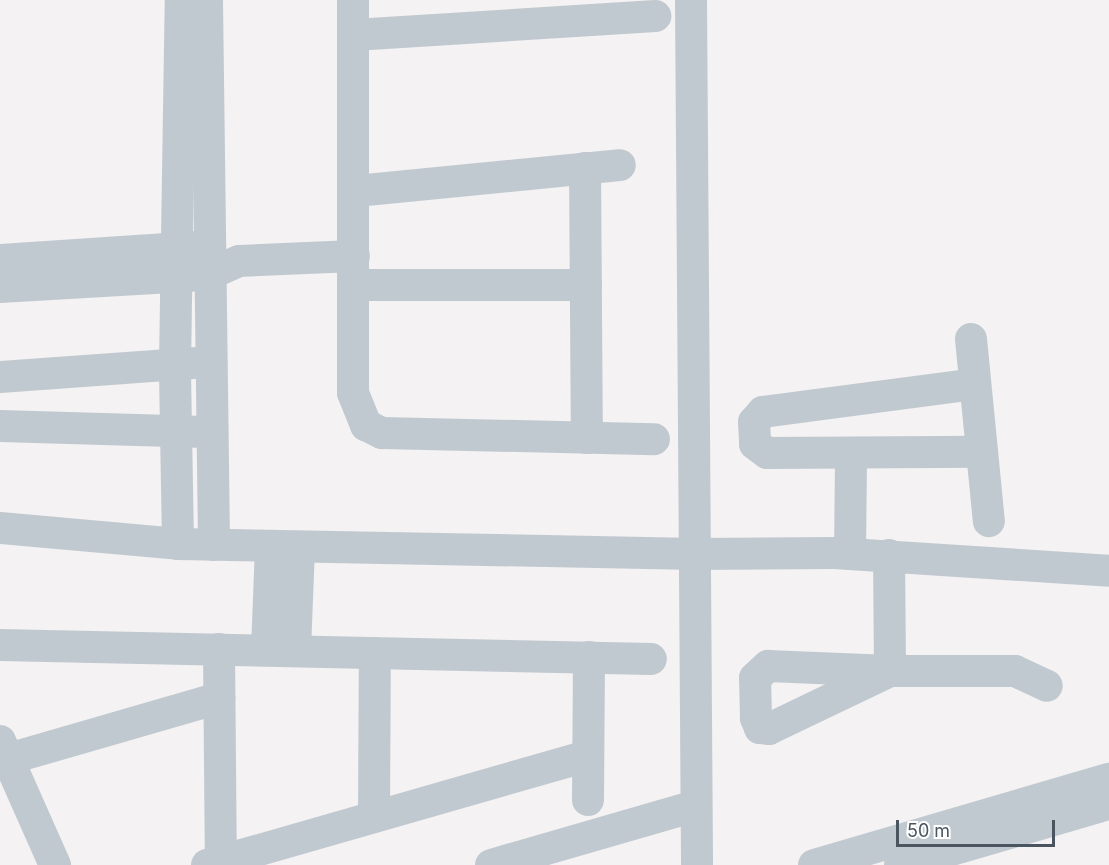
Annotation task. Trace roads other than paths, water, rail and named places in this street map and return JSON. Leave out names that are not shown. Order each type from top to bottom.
[{"type":"street","points":[[178,544],[175,365],[181,0]]},
{"type":"street","points":[[207,0],[214,545]]},
{"type":"street","points":[[354,0],[356,191],[353,393],[366,425],[382,433],[654,439]]},
{"type":"street","points":[[691,0],[697,554],[695,806],[697,865]]},
{"type":"street","points":[[354,35],[589,10],[655,15]]},
{"type":"street","points":[[356,191],[620,165]]},
{"type":"street","points":[[585,168],[587,438]]},
{"type":"street","points":[[6,273],[210,260],[586,285]]},
{"type":"street","points":[[970,339],[989,521]]},
{"type":"street","points":[[0,377],[211,362]]},
{"type":"street","points":[[975,384],[763,412],[754,422],[759,450],[844,453],[982,452]]},
{"type":"street","points":[[0,426],[212,432]]},
{"type":"street","points":[[842,553],[844,453]]},
{"type":"street","points":[[0,528],[178,544],[697,554],[842,553],[1109,571]]},
{"type":"street","points":[[281,651],[285,546]]},
{"type":"street","points":[[898,556],[898,670],[1015,671],[1047,686]]},
{"type":"street","points":[[0,645],[651,659]]},
{"type":"street","points":[[219,649],[214,863],[588,756]]},
{"type":"street","points":[[374,817],[375,653]]},
{"type":"street","points":[[588,800],[589,657]]},
{"type":"street","points":[[55,865],[4,749],[219,698]]},
{"type":"street","points":[[813,865],[861,858],[1109,779]]},
{"type":"street","points":[[900,865],[1109,804]]},
{"type":"street","points":[[491,865],[695,806]]}]
